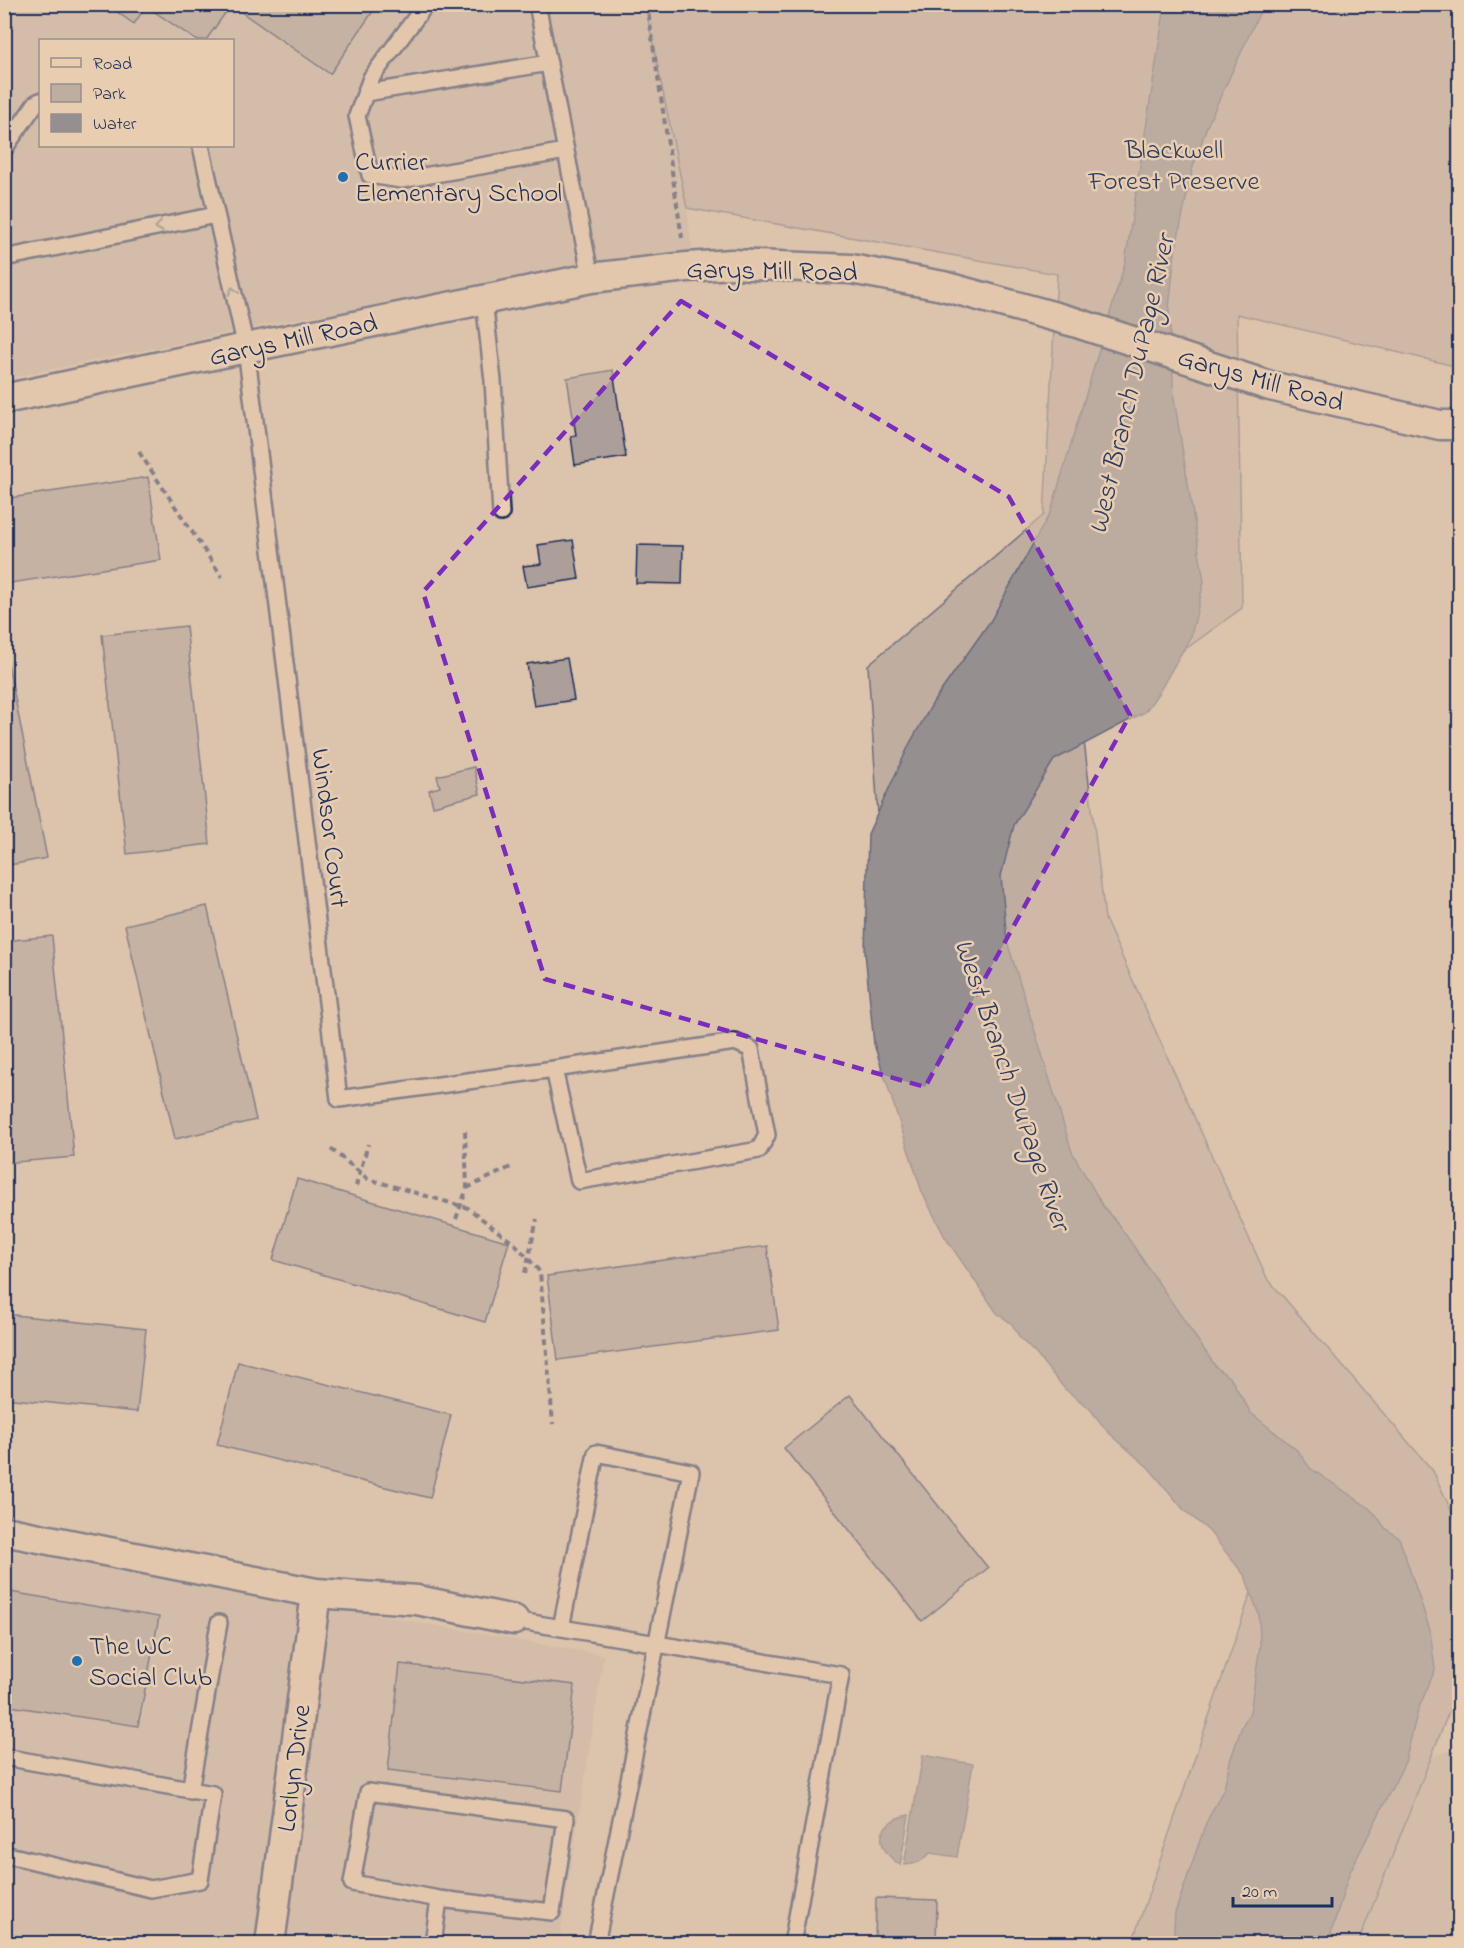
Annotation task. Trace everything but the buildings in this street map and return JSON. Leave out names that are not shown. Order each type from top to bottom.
[{"type":"street","name":"Garys Mill Road","points":[[4,399],[591,278],[732,264],[851,269],[944,286],[1074,322],[1270,386],[1440,425],[1460,425]]},
{"type":"street","points":[[4,1531],[316,1593],[417,1600],[514,1620]]},
{"type":"street","name":"Lorlyn Drive","points":[[270,1944],[316,1593]]},
{"type":"lane","points":[[426,4],[371,78],[357,116],[370,175],[401,180],[566,151]]},
{"type":"lane","points":[[537,4],[591,278]]},
{"type":"lane","points":[[366,93],[549,63]]},
{"type":"lane","points":[[4,149],[39,102]]},
{"type":"lane","points":[[201,147],[246,348]]},
{"type":"lane","points":[[4,258],[216,215]]},
{"type":"lane","points":[[484,300],[493,381],[501,483],[501,513]]},
{"type":"lane","name":"Windsor Court","points":[[246,348],[339,1099],[735,1042],[751,1049],[767,1135],[759,1150],[579,1181],[554,1069]]},
{"type":"lane","points":[[561,1628],[596,1453],[691,1472],[596,1944]]},
{"type":"lane","points":[[514,1620],[841,1675],[792,1944]]},
{"type":"lane","points":[[190,1791],[219,1623]]},
{"type":"lane","points":[[4,1757],[213,1794],[200,1880],[151,1889],[4,1854]]},
{"type":"lane","points":[[368,1792],[566,1819],[552,1912],[439,1899],[352,1883],[368,1792]]},
{"type":"lane","points":[[433,1944],[439,1899]]},
{"type":"path","points":[[647,4],[687,267]]},
{"type":"path","points":[[139,452],[222,577]]},
{"type":"path","points":[[456,1219],[466,1188],[465,1130]]},
{"type":"path","points":[[356,1186],[368,1144]]},
{"type":"path","points":[[331,1149],[368,1179],[468,1208],[517,1246],[540,1272],[553,1424]]},
{"type":"path","points":[[466,1188],[513,1166]]},
{"type":"path","points":[[525,1273],[537,1219]]},
{"type":"highlighted area","points":[[681,301],[1009,497],[1130,715],[925,1087],[545,979],[423,592]]},
{"type":"shaded area","name":"Currier Elementary School","points":[[5,5],[645,5],[687,208],[692,253],[291,320],[5,379]]},
{"type":"shaded area","points":[[4,1550],[604,1655],[559,1943],[5,1942]]},
{"type":"shaded area","points":[[1459,1748],[1459,1943],[1358,1944],[1432,1756]]},
{"type":"green space","name":"Blackwell Forest Preserve","points":[[645,5],[1459,5],[1459,367],[1237,314],[1242,608],[1082,724],[1105,919],[1267,1278],[1433,1471],[1459,1528],[1459,1686],[1358,1943],[1132,1943],[1254,1584],[885,919],[868,665],[1044,515],[1057,274],[687,208]]},
{"type":"water","name":"West Branch DuPage River","points":[[1165,5],[1263,5],[1207,126],[1192,170],[1175,252],[1169,309],[1174,398],[1204,582],[1191,636],[1159,692],[1145,712],[1054,760],[1014,825],[1001,876],[1007,941],[1072,1152],[1103,1206],[1119,1225],[1216,1367],[1231,1379],[1251,1413],[1298,1451],[1310,1468],[1368,1507],[1385,1528],[1399,1538],[1430,1630],[1435,1670],[1418,1710],[1405,1762],[1349,1874],[1328,1943],[1173,1943],[1175,1913],[1206,1823],[1224,1788],[1242,1726],[1250,1712],[1260,1646],[1259,1615],[1245,1576],[1209,1531],[1184,1510],[1149,1468],[1108,1432],[1090,1409],[1065,1389],[1020,1338],[1012,1324],[997,1313],[945,1237],[922,1192],[874,1044],[865,952],[868,834],[910,743],[934,701],[991,620],[1051,511],[1125,263]]},
{"type":"water","points":[[923,1755],[973,1764],[957,1857],[930,1853],[918,1862],[904,1865]]},
{"type":"water","points":[[909,1815],[900,1865],[885,1850],[882,1835],[890,1823]]},
{"type":"place","name":"Currier Elementary School","points":[[343,177]]},
{"type":"place","name":"The WC Social Club","points":[[77,1661]]}]
